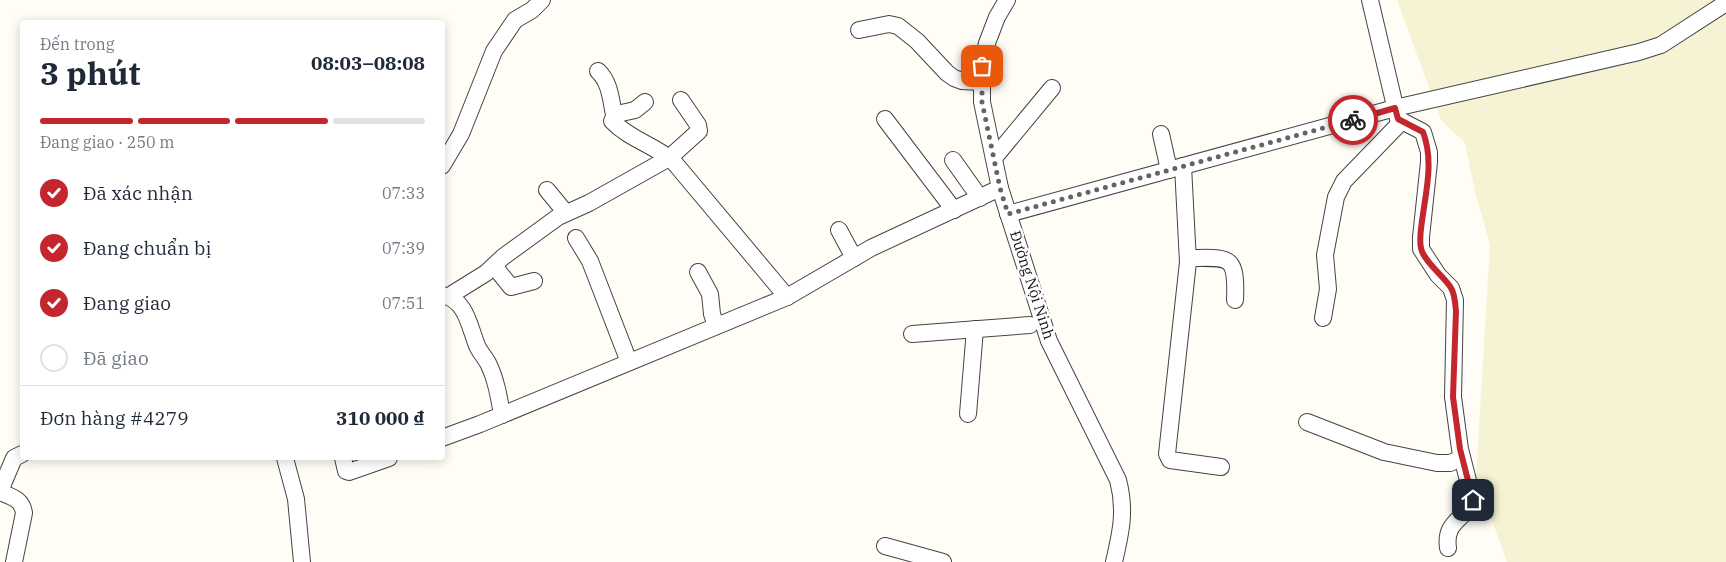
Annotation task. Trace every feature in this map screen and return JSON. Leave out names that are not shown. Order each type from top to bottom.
[{"type":"street","points":[[445,161],[461,134],[494,51],[515,20],[532,10],[542,0]]},
{"type":"street","name":"Đường Nội Ninh","points":[[1007,0],[997,17],[987,43],[982,66],[982,102],[1000,188],[1036,324],[1049,341],[1118,480],[1123,512],[1114,562]]},
{"type":"street","points":[[1370,0],[1398,115],[1423,132],[1429,152],[1421,249],[1438,274],[1451,288],[1455,300],[1453,397],[1457,436],[1473,500],[1471,507],[1457,519],[1451,528],[1447,539],[1448,548]]},
{"type":"street","points":[[1008,214],[1176,168],[1398,115],[1639,52],[1661,45],[1726,3]]},
{"type":"street","points":[[859,30],[889,24],[898,26],[917,41],[954,78],[962,81],[982,82]]},
{"type":"street","points":[[598,71],[604,76],[606,83],[614,115],[612,121],[620,129],[649,144],[669,158],[786,296]]},
{"type":"street","points":[[994,158],[1052,88]]},
{"type":"street","points":[[446,296],[486,273],[532,234],[566,213],[589,203],[669,158],[699,131],[698,125],[681,100]]},
{"type":"street","points":[[614,115],[635,110],[645,102]]},
{"type":"street","points":[[1323,318],[1328,289],[1325,255],[1336,197],[1344,181],[1398,115]]},
{"type":"street","points":[[885,119],[954,210]]},
{"type":"street","points":[[1161,134],[1176,168],[1188,258],[1167,454],[1170,460],[1221,466]]},
{"type":"street","points":[[954,160],[980,198]]},
{"type":"street","points":[[445,437],[502,415],[786,296],[871,248],[1000,188]]},
{"type":"street","points":[[547,190],[566,213]]},
{"type":"street","points":[[839,230],[854,258]]},
{"type":"street","points":[[576,238],[590,261],[629,362]]},
{"type":"street","points":[[1188,258],[1220,258],[1228,260],[1232,264],[1234,274],[1235,300]]},
{"type":"street","points":[[494,266],[511,287],[534,281]]},
{"type":"street","points":[[698,272],[710,294],[712,314],[716,326]]},
{"type":"street","points":[[446,296],[453,297],[469,321],[476,344],[488,363],[497,384],[502,415]]},
{"type":"street","points":[[912,334],[1036,324]]},
{"type":"street","points":[[968,414],[975,328]]},
{"type":"street","points":[[1308,422],[1384,452],[1437,463],[1450,462],[1462,458]]},
{"type":"street","points":[[14,562],[24,513],[23,506],[19,500],[0,491],[14,458],[20,455]]},
{"type":"street","points":[[286,460],[296,499],[302,562]]},
{"type":"street","points":[[344,460],[346,471],[349,472],[383,460]]},
{"type":"street","points":[[886,546],[943,562]]},
{"type":"shaded area","points":[[1397,0],[1726,0],[1726,562],[1507,562],[1476,477],[1490,245],[1475,192],[1465,143],[1441,120]]},
{"type":"way so far","points":[[982,66],[982,102],[1000,188],[1008,214],[1353,120]]},
{"type":"route","points":[[1353,120],[1395,108],[1398,119],[1423,132],[1427,142],[1429,162],[1421,249],[1438,274],[1451,288],[1455,300],[1453,397],[1457,436],[1473,500]]}]
